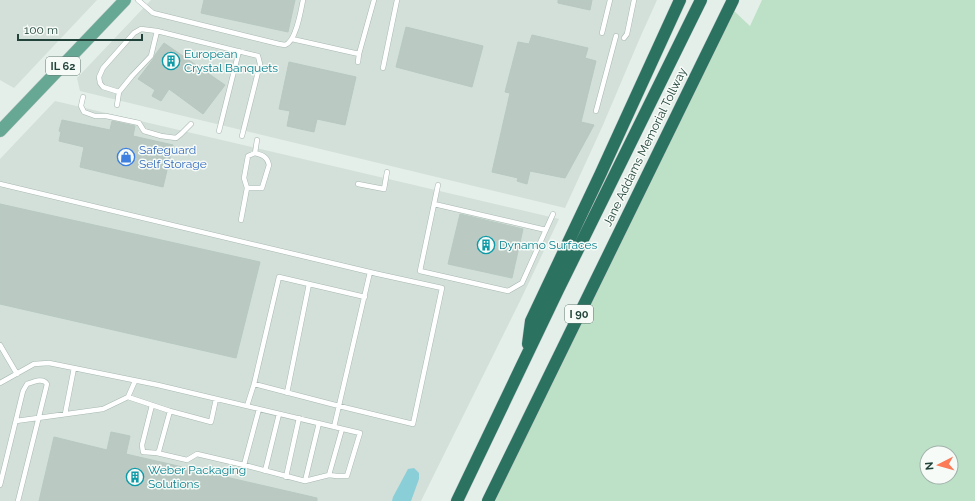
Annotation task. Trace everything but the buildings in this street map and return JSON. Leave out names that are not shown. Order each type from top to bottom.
[{"type":"highway","points":[[528,353],[531,321],[680,0]]},
{"type":"highway","name":"Jane Addams Memorial Tollway","points":[[456,501],[701,0]]},
{"type":"highway","name":"Jane Addams Memorial Tollway","points":[[488,501],[733,0]]},
{"type":"main road","name":"IL 62","points":[[0,131],[125,0]]},
{"type":"lane","points":[[138,0],[153,13],[285,45],[290,42],[294,36],[304,0]]},
{"type":"lane","points":[[358,62],[374,0]]},
{"type":"lane","points":[[383,68],[397,0]]},
{"type":"lane","points":[[602,33],[610,0]]},
{"type":"lane","points":[[624,38],[628,34],[634,0]]},
{"type":"lane","points":[[119,92],[103,87],[100,83],[99,76],[103,68],[134,33],[141,29],[157,31],[258,56],[260,64],[242,136]]},
{"type":"lane","points":[[117,105],[119,92],[151,56],[157,31]]},
{"type":"lane","points":[[596,111],[616,36]]},
{"type":"lane","points":[[292,39],[359,54]]},
{"type":"lane","points":[[219,130],[239,51]]},
{"type":"lane","points":[[83,97],[81,106],[84,112],[95,116],[106,116],[138,123],[144,131],[161,136],[176,138],[182,134],[190,124]]},
{"type":"lane","points":[[255,153],[257,140]]},
{"type":"lane","points":[[241,220],[247,188],[244,178],[248,156],[255,153],[264,156],[269,165],[262,188],[247,188]]},
{"type":"lane","points":[[358,184],[384,189],[387,172]]},
{"type":"lane","points":[[0,184],[442,288],[414,424],[254,384]]},
{"type":"lane","points":[[438,185],[420,271],[508,291],[522,284],[553,214]]},
{"type":"lane","points":[[434,204],[546,230]]},
{"type":"lane","points":[[334,427],[370,272]]},
{"type":"lane","points":[[247,406],[254,384],[279,277],[365,297]]},
{"type":"lane","points":[[287,393],[309,284]]},
{"type":"lane","points":[[0,345],[17,374]]},
{"type":"lane","points":[[0,383],[34,364],[49,363],[216,399],[360,433],[347,476],[329,475],[306,481],[197,454],[188,460],[157,453],[143,452],[142,445],[152,405]]},
{"type":"lane","points":[[65,414],[74,368]]},
{"type":"lane","points":[[0,484],[23,391],[27,384],[43,380],[47,384],[18,501]]},
{"type":"lane","points":[[16,421],[103,409],[128,396],[135,381]]},
{"type":"lane","points":[[128,396],[170,411],[211,422],[216,399]]},
{"type":"lane","points":[[244,465],[259,409]]},
{"type":"lane","points":[[157,453],[161,446],[170,411]]},
{"type":"lane","points":[[265,471],[279,414]]},
{"type":"lane","points":[[286,477],[299,418]]},
{"type":"lane","points":[[306,481],[319,423]]},
{"type":"lane","points":[[329,475],[342,429]]},
{"type":"shaded area","points":[[0,0],[97,0],[14,88],[0,80]]},
{"type":"shaded area","points":[[151,0],[657,0],[565,208],[80,91],[77,78]]},
{"type":"shaded area","points":[[55,101],[559,219],[421,501],[0,501],[0,159]]},
{"type":"green space","points":[[762,0],[975,0],[975,501],[490,501],[732,9],[750,26]]},
{"type":"water","points":[[414,468],[419,473],[419,479],[411,501],[392,501],[408,469]]},
{"type":"place","name":"European Crystal Banquets","points":[[171,61]]},
{"type":"place","name":"Safeguard Self Storage","points":[[126,157]]},
{"type":"place","name":"Dynamo Surfaces","points":[[486,245]]},
{"type":"place","name":"Weber Packaging Solutions","points":[[135,477]]}]
